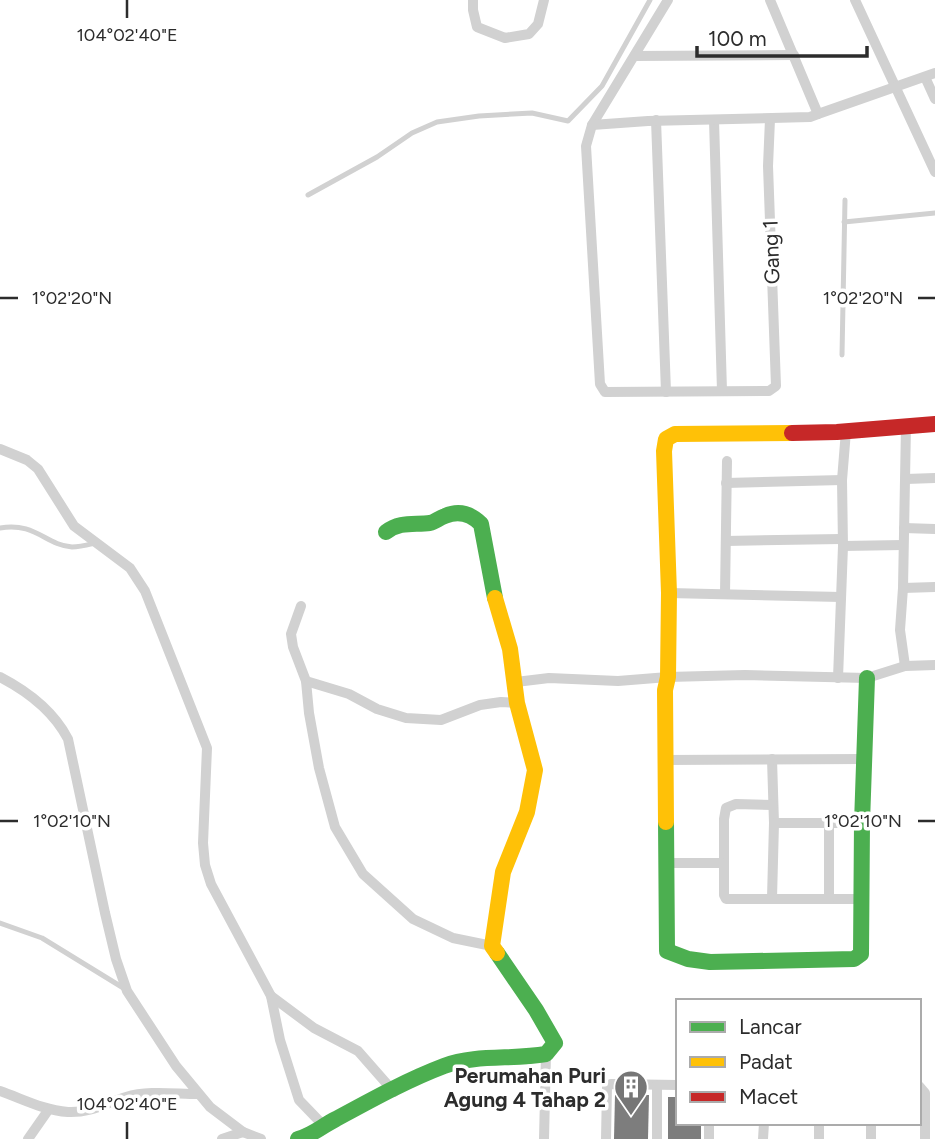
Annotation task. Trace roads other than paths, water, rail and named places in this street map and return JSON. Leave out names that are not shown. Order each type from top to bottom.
[{"type":"street","points":[[473,0],[477,27],[505,38],[529,34],[538,24],[544,0]]},
{"type":"street","points":[[668,0],[592,125],[586,146],[600,384],[605,391],[722,391],[714,120]]},
{"type":"street","points":[[770,0],[818,114]]},
{"type":"street","points":[[855,0],[935,172]]},
{"type":"street","points":[[635,56],[794,55]]},
{"type":"street","points":[[592,125],[810,117],[930,75],[935,99]]},
{"type":"street","name":"Gang 1","points":[[722,391],[769,391],[776,386],[768,166],[769,119]]},
{"type":"street","points":[[656,121],[666,392]]},
{"type":"street","points":[[867,678],[860,899],[863,950],[854,959],[747,960],[729,963],[679,959],[667,951],[665,690],[668,677],[669,593],[664,451],[666,439],[675,434],[846,431],[935,424]]},
{"type":"street","points":[[905,666],[900,630],[906,426]]},
{"type":"street","points":[[838,678],[842,480],[846,431]]},
{"type":"street","points":[[0,449],[27,460],[38,469],[74,526],[138,577],[205,741],[208,755],[203,822],[205,865],[219,902],[271,996],[280,1040],[312,1135],[442,1068],[466,1059],[524,1058],[546,1054],[555,1044],[536,1010],[492,946],[503,872],[527,812],[535,770],[517,704],[510,649],[492,587],[481,524],[473,516],[460,513],[446,515],[432,523],[407,523],[392,527],[386,532]]},
{"type":"street","points":[[725,594],[727,461]]},
{"type":"street","points":[[906,479],[935,478]]},
{"type":"street","points":[[726,483],[842,480]]},
{"type":"street","points":[[904,528],[935,529]]},
{"type":"street","points":[[726,541],[902,545]]},
{"type":"street","points":[[903,588],[935,587]]},
{"type":"street","points":[[669,593],[841,597]]},
{"type":"street","points":[[301,606],[291,634],[306,681],[319,768],[335,827],[363,874],[413,919],[453,938],[492,946]]},
{"type":"street","points":[[516,682],[550,678],[632,681],[745,675],[867,678],[905,666],[935,665]]},
{"type":"street","points":[[0,677],[31,696],[57,722],[68,739],[116,959],[128,991],[176,1066],[198,1094],[221,1117],[243,1132],[261,1139]]},
{"type":"street","points":[[306,681],[349,694],[377,709],[406,718],[441,720],[480,705],[501,702],[517,704]]},
{"type":"street","points":[[772,759],[772,898]]},
{"type":"street","points":[[665,760],[863,759]]},
{"type":"street","points":[[773,805],[736,804],[726,807],[723,863],[726,899],[860,899]]},
{"type":"street","points":[[774,823],[862,823]]},
{"type":"street","points":[[828,824],[828,899]]},
{"type":"street","points":[[665,863],[723,863]]},
{"type":"street","points":[[271,996],[314,1028],[358,1051],[394,1092]]},
{"type":"street","points":[[544,1139],[546,1054]]},
{"type":"street","points":[[606,1139],[607,1087],[611,1084],[676,1085]]},
{"type":"street","points":[[657,1085],[657,1139]]},
{"type":"street","points":[[921,1088],[925,1093],[925,1139]]},
{"type":"street","points":[[0,1091],[49,1110],[85,1112],[136,1096],[198,1094]]},
{"type":"street","points":[[28,1139],[49,1110]]},
{"type":"street","points":[[222,1139],[243,1132]]},
{"type":"lane","points":[[308,195],[377,157],[411,133],[437,122],[532,113],[568,121],[602,86],[650,0]]},
{"type":"lane","points":[[842,355],[845,200]]},
{"type":"lane","points":[[844,222],[935,213]]},
{"type":"lane","points":[[0,528],[30,530],[67,546],[95,543]]},
{"type":"lane","points":[[0,923],[42,938],[128,991]]},
{"type":"place","name":"Perumahan Puri Agung 4 Tahap 2","points":[[631,1117]]}]
